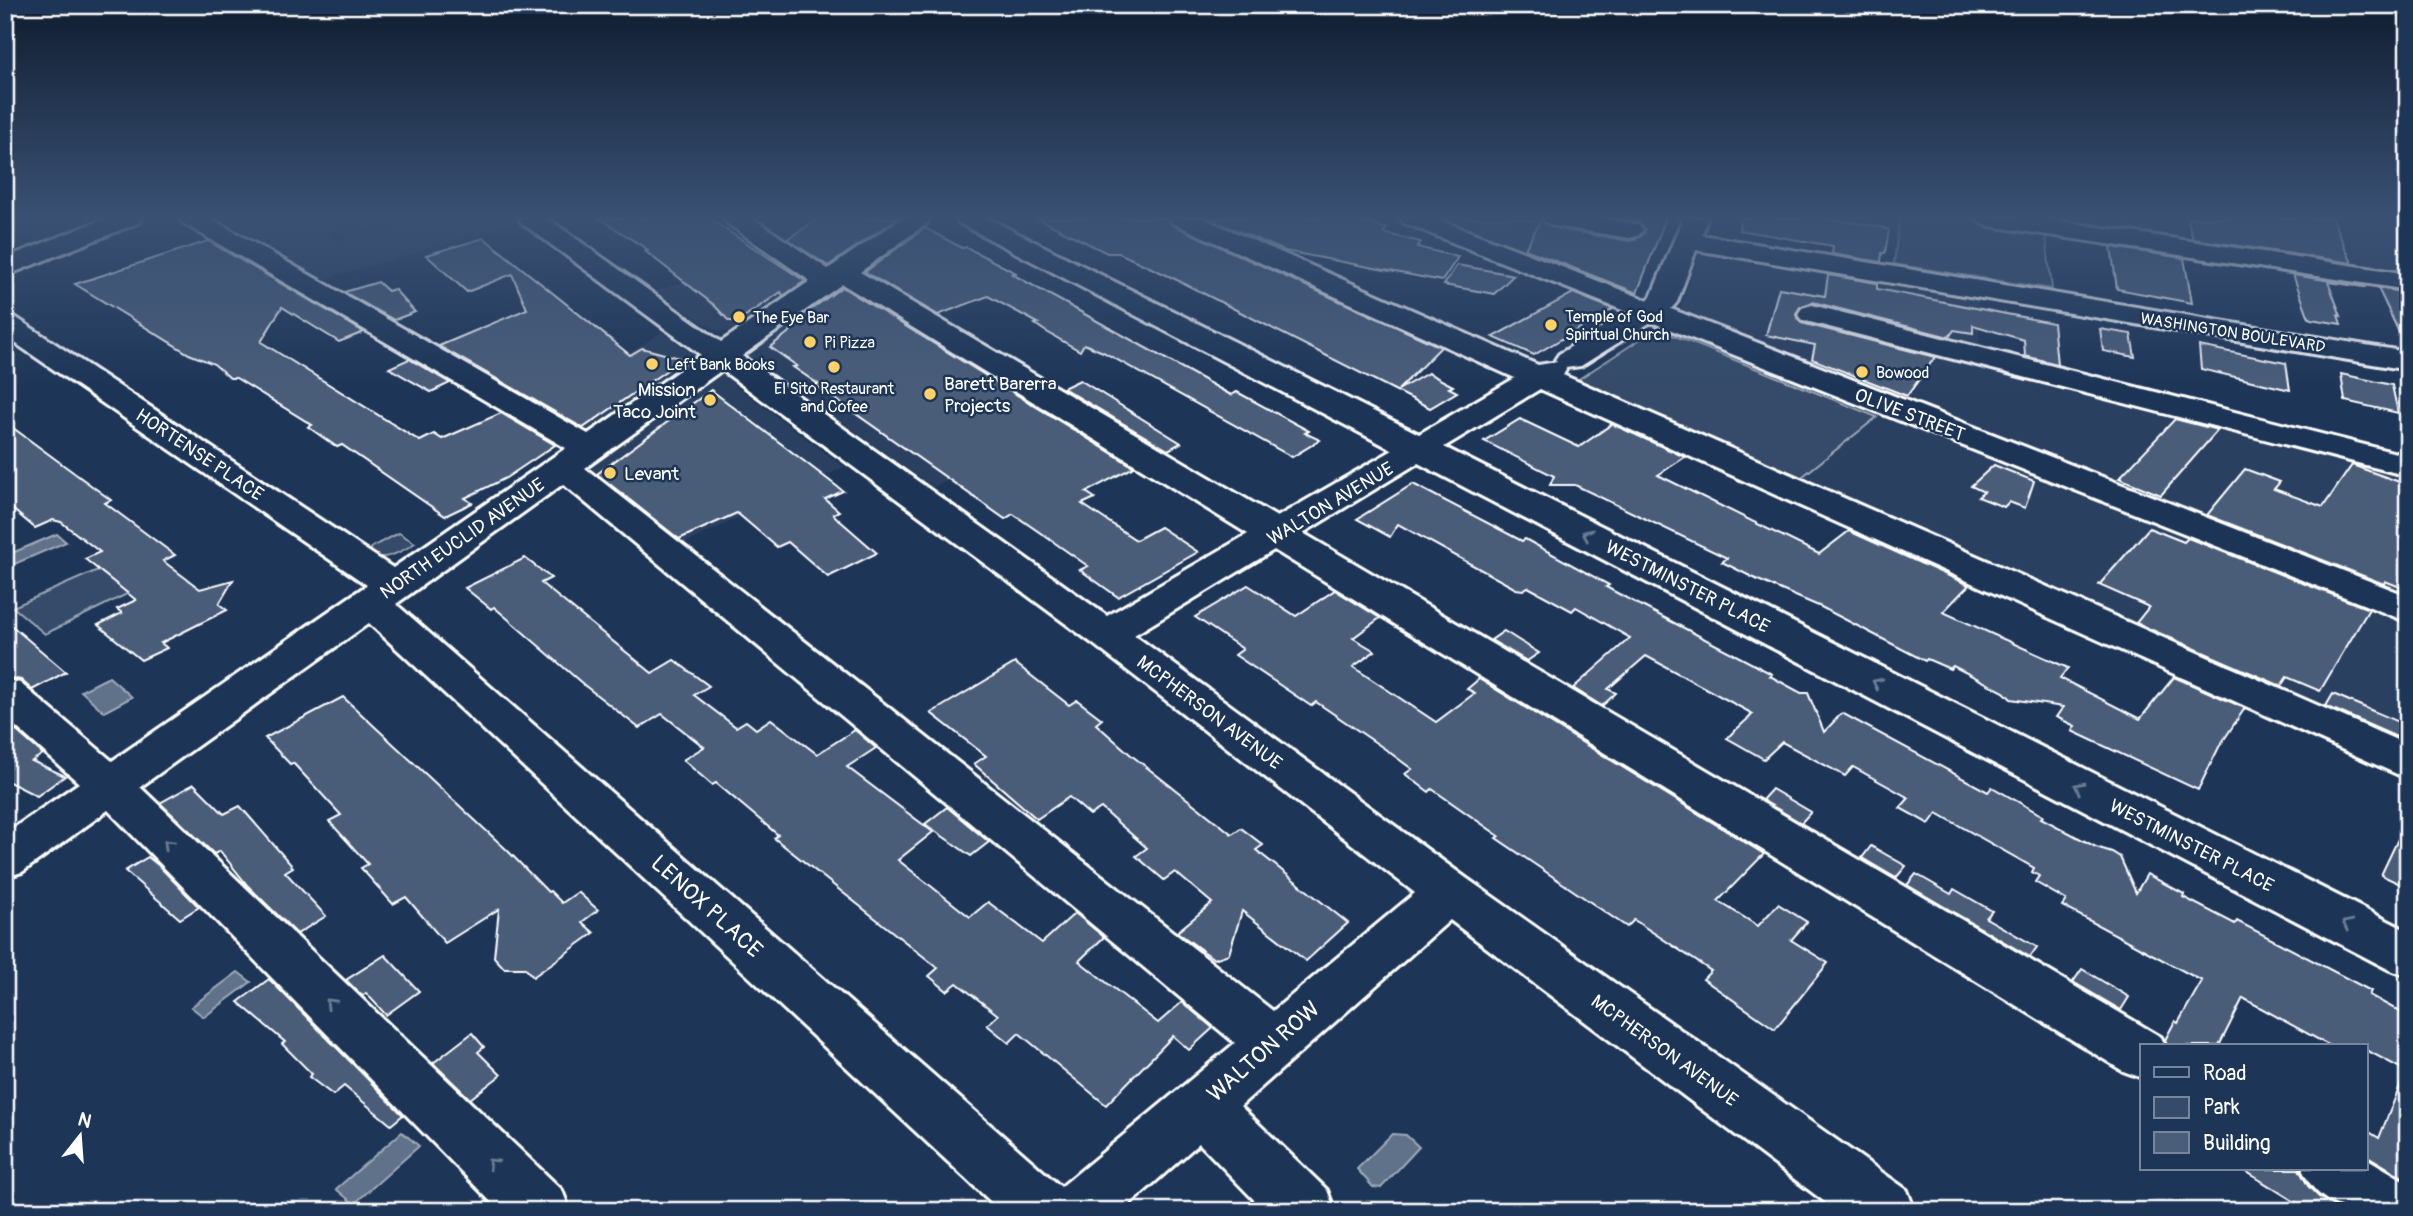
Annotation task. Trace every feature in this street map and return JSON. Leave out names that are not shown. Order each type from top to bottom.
[{"type":"street","points":[[283,275],[576,458],[1274,1043]]},
{"type":"street","name":"MCPHERSON AVENUE","points":[[610,275],[1107,634],[1449,892],[1886,1211]]},
{"type":"street","name":"WESTMINSTER PLACE","points":[[1079,275],[2408,955]]},
{"type":"street","points":[[1322,275],[1554,369],[2408,763]]},
{"type":"street","name":"OLIVE STREET","points":[[1555,275],[1649,312],[1808,343],[2408,610]]},
{"type":"street","name":"WALTON AVENUE","points":[[1107,634],[1649,312],[1667,295],[1674,275]]},
{"type":"street","points":[[1822,275],[1808,343],[2408,466]]},
{"type":"street","name":"WASHINGTON BOULEVARD","points":[[1889,275],[2408,361]]},
{"type":"street","points":[[2361,275],[2408,282]]},
{"type":"street","points":[[834,276],[1276,535],[2140,1053]]},
{"type":"street","name":"NORTH EUCLID AVENUE","points":[[5,859],[834,276]]},
{"type":"street","name":"HORTENSE PLACE","points":[[5,323],[382,594]]},
{"type":"street","name":"LENOX PLACE","points":[[382,594],[1044,1211]]},
{"type":"street","points":[[5,693],[110,785],[541,1211]]},
{"type":"street","name":"WALTON ROW","points":[[1078,1211],[1449,892]]},
{"type":"street","points":[[1200,1105],[1306,1211]]},
{"type":"street","points":[[2333,1170],[2400,1211]]},
{"type":"shaded area","points":[[303,275],[341,275],[316,282]]},
{"type":"shaded area","points":[[706,275],[809,275],[817,280],[739,330],[718,331],[656,291]]},
{"type":"shaded area","points":[[1692,275],[1849,275],[1978,297],[1980,354],[2408,471],[2408,597],[1679,313]]},
{"type":"shaded area","points":[[848,279],[1077,418],[933,487],[747,356],[755,345]]},
{"type":"shaded area","points":[[662,332],[694,355],[694,361],[582,438],[539,412]]},
{"type":"shaded area","points":[[706,377],[732,377],[739,383],[736,386],[844,467],[671,550],[578,474],[689,393]]},
{"type":"shaded area","points":[[1881,413],[2408,622],[2408,755],[1793,484]]},
{"type":"shaded area","points":[[57,534],[66,542],[12,565],[5,558],[5,556]]},
{"type":"shaded area","points":[[109,677],[132,697],[104,712],[81,691]]},
{"type":"shaded area","points":[[238,972],[251,982],[204,1017],[191,1007]]},
{"type":"shaded area","points":[[402,1132],[419,1146],[354,1204],[336,1189]]},
{"type":"shaded area","points":[[1392,1134],[1406,1135],[1419,1147],[1381,1188],[1373,1187],[1357,1169]]},
{"type":"green space","points":[[1577,275],[1585,275],[1629,292],[1626,294]]},
{"type":"green space","points":[[1962,275],[2050,275],[2052,289]]},
{"type":"green space","points":[[1653,331],[1665,332],[1877,417],[1793,484],[1571,384]]},
{"type":"green space","points":[[399,533],[415,543],[386,557],[369,554],[372,547]]},
{"type":"green space","points":[[98,570],[129,593],[45,634],[13,607]]},
{"type":"building","points":[[104,275],[266,275],[364,332],[339,342],[282,307],[261,342],[420,441],[434,434],[442,439],[501,413],[555,445],[506,478],[465,498],[472,503],[445,516],[342,445],[337,447],[308,427],[312,425],[236,378],[230,378],[214,364],[189,354],[75,284]]},
{"type":"building","points":[[448,275],[510,275],[467,292]]},
{"type":"building","points":[[512,275],[530,275],[630,355],[642,348],[683,359],[583,428],[439,346],[527,309]]},
{"type":"building","points":[[675,275],[795,275],[805,281],[783,296],[781,292],[738,321],[729,321],[714,305]]},
{"type":"building","points":[[870,275],[1013,275],[1231,395],[1237,392],[1309,431],[1305,433],[1320,440],[1292,457],[1103,352],[1084,344],[1080,351],[1035,324],[1038,323],[988,296],[938,315]]},
{"type":"building","points":[[1166,275],[1282,275],[1441,347],[1398,390],[1428,373],[1453,386],[1449,388],[1457,392],[1430,408]]},
{"type":"building","points":[[1409,275],[1446,275],[1442,281]]},
{"type":"building","points":[[1451,275],[1514,275],[1494,294],[1444,285]]},
{"type":"building","points":[[1591,275],[1644,275],[1637,293]]},
{"type":"building","points":[[1828,275],[1877,283],[1877,289],[2053,323],[2057,364],[2025,356],[2024,340],[1973,325],[1973,333],[1954,330],[1949,337],[1813,302],[1800,307],[1796,315],[1801,323],[1935,357],[1907,396],[1812,359],[1815,345],[1766,335],[1779,288],[1825,296]]},
{"type":"building","points":[[2115,275],[2187,275],[2192,303],[2117,289]]},
{"type":"building","points":[[2293,275],[2364,287],[2328,282],[2341,316],[2338,315],[2341,324],[2311,319]]},
{"type":"building","points":[[378,282],[388,291],[394,289],[415,312],[394,320],[344,292]]},
{"type":"building","points":[[842,287],[1134,467],[1086,492],[1095,498],[1082,504],[1136,540],[1160,527],[1198,552],[1118,597],[1080,570],[1088,566],[1013,514],[1005,519],[815,385],[818,384],[770,347],[802,322],[799,318]]},
{"type":"building","points":[[2378,288],[2408,293],[2408,349],[2407,349]]},
{"type":"building","name":"Temple of God Spiritual Church","points":[[1573,293],[1613,309],[1534,355],[1493,337]]},
{"type":"building","points":[[2100,329],[2131,334],[2135,357],[2103,351]]},
{"type":"building","points":[[2199,346],[2286,363],[2290,390],[2201,369]]},
{"type":"building","points":[[409,359],[450,383],[431,392],[389,368]]},
{"type":"building","points":[[2341,374],[2392,385],[2398,413],[2345,401]]},
{"type":"building","points":[[1080,380],[1181,443],[1168,450],[1063,388]]},
{"type":"building","points":[[711,390],[843,491],[825,499],[839,511],[833,514],[877,553],[828,577],[788,542],[777,547],[737,513],[679,539],[597,474]]},
{"type":"building","points":[[1520,419],[1579,447],[1612,424],[1685,457],[1658,475],[1819,554],[1849,531],[1969,585],[1943,612],[2068,668],[2060,678],[2140,719],[2174,677],[2245,708],[2219,747],[2198,790],[2072,731],[2075,726],[2056,717],[2063,707],[2011,699],[2004,692],[1953,666],[1950,669],[1927,659],[1925,661],[1821,607],[1758,580],[1722,562],[1727,558],[1575,485],[1550,485],[1554,476],[1484,441]]},
{"type":"building","points":[[2175,419],[2218,430],[2161,495],[2119,478]]},
{"type":"building","points":[[5,422],[111,500],[105,503],[175,555],[163,561],[200,589],[233,580],[219,604],[227,610],[161,643],[167,648],[141,660],[98,625],[122,613],[117,609],[136,600],[85,559],[100,552],[61,522],[53,520],[35,528],[5,503]]},
{"type":"building","points":[[1994,465],[2034,481],[2025,508],[2009,502],[2004,507],[1978,497],[1984,492],[1971,486]]},
{"type":"building","points":[[2352,465],[2408,485],[2408,590],[2385,581],[2384,584],[2207,515],[2245,469],[2280,482],[2274,489],[2323,507]]},
{"type":"building","points":[[1413,484],[1522,541],[1525,539],[1609,585],[1606,587],[1617,593],[1772,674],[1770,676],[1801,693],[1808,693],[1824,732],[1842,713],[1988,792],[1992,787],[2043,816],[2041,818],[2096,847],[2112,852],[2120,857],[2136,893],[2147,874],[2184,894],[2183,897],[2235,924],[2237,921],[2371,991],[2369,995],[2408,1016],[2408,1180],[2368,1156],[2368,1131],[2379,1138],[2406,1071],[2368,1051],[2368,1044],[2326,1044],[2243,998],[2220,1044],[2167,1044],[2165,1040],[2175,1021],[2178,1023],[2202,981],[2062,906],[2066,900],[2035,882],[2039,876],[2032,872],[2034,868],[1937,813],[1929,824],[1900,808],[1909,798],[1853,767],[1845,776],[1782,742],[1764,759],[1727,738],[1753,714],[1646,656],[1608,689],[1616,693],[1602,706],[1573,688],[1630,638],[1576,607],[1572,611],[1528,587],[1523,590],[1516,589],[1398,524],[1390,537],[1357,519]]},
{"type":"building","points":[[2149,528],[2184,542],[2188,538],[2369,609],[2320,691],[2287,677],[2281,686],[2136,623],[2149,607],[2099,585]]},
{"type":"building","points":[[525,558],[551,578],[541,583],[652,673],[674,660],[709,686],[694,695],[736,727],[746,721],[756,729],[771,719],[817,754],[855,730],[876,748],[847,767],[933,832],[898,860],[970,917],[988,902],[1042,943],[1075,913],[1104,937],[1079,961],[1158,1023],[1182,1002],[1213,1028],[1189,1050],[1173,1036],[1106,1105],[1019,1033],[1009,1043],[987,1025],[998,1015],[957,983],[947,991],[929,976],[938,968],[774,838],[778,835],[716,783],[712,785],[683,760],[704,747],[662,714],[639,728],[584,685],[494,607],[491,609],[465,588]]},
{"type":"building","points":[[1248,585],[1296,616],[1335,590],[1380,618],[1353,638],[1375,651],[1353,667],[1436,722],[1475,693],[1467,689],[1479,679],[1764,854],[1718,901],[1758,926],[1778,904],[1807,922],[1791,940],[1828,963],[1775,1029],[1703,979],[1711,971],[1634,920],[1627,927],[1496,838],[1499,836],[1432,789],[1429,792],[1405,774],[1412,769],[1385,749],[1316,702],[1311,706],[1235,655],[1243,649],[1195,617]]},
{"type":"building","points":[[5,620],[66,672],[32,690],[21,680],[5,677]]},
{"type":"building","points":[[1504,631],[1539,653],[1527,661],[1491,640]]},
{"type":"building","points":[[1015,663],[1069,705],[1077,700],[1102,719],[1096,724],[1131,755],[1232,834],[1241,828],[1263,845],[1256,850],[1348,923],[1306,961],[1242,911],[1229,954],[1214,959],[1177,932],[1212,903],[1175,872],[1164,880],[1136,856],[1147,848],[1101,808],[1090,815],[1069,797],[1037,819],[974,764],[986,756],[931,713]]},
{"type":"building","points":[[2333,694],[2408,726],[2408,742],[2326,706]]},
{"type":"building","points":[[343,697],[508,851],[548,892],[562,903],[578,892],[598,910],[582,922],[594,933],[533,977],[525,968],[504,968],[494,957],[499,909],[445,943],[406,897],[393,904],[361,868],[368,864],[329,821],[341,815],[293,763],[290,764],[265,738]]},
{"type":"building","points":[[5,721],[43,754],[32,761],[65,776],[37,796],[5,780]]},
{"type":"building","points":[[194,784],[224,814],[240,806],[293,867],[285,872],[326,916],[297,934],[248,886],[220,851],[214,854],[160,803]]},
{"type":"building","points":[[1772,789],[1811,812],[1801,823],[1762,800]]},
{"type":"building","points":[[947,807],[989,842],[971,856],[925,824]]},
{"type":"building","points":[[2408,818],[2408,888],[2381,875]]},
{"type":"building","points":[[1871,846],[1906,866],[1896,878],[1862,858]]},
{"type":"building","points":[[148,857],[199,907],[180,919],[125,871]]},
{"type":"building","points":[[1916,874],[1951,894],[1954,889],[1992,911],[1986,918],[2037,947],[2030,957],[1907,885]]},
{"type":"building","points":[[385,955],[419,991],[386,1015],[366,993],[362,996],[346,980]]},
{"type":"building","points":[[2082,969],[2129,997],[2121,1010],[2073,982]]},
{"type":"building","points":[[269,979],[403,1115],[391,1125],[344,1086],[333,1095],[309,1077],[312,1074],[282,1044],[285,1042],[238,1002]]},
{"type":"building","points":[[472,1033],[484,1047],[478,1052],[501,1075],[470,1099],[433,1063]]},
{"type":"building","points":[[2244,1170],[2300,1170],[2308,1186],[2319,1197],[2348,1211],[2308,1210]]},
{"type":"place","name":"The Eye Bar","points":[[739,317]]},
{"type":"place","name":"Temple of God Spiritual Church","points":[[1551,325]]},
{"type":"place","name":"Pi Pizza","points":[[810,342]]},
{"type":"place","name":"Left Bank Books","points":[[652,364]]},
{"type":"place","name":"El Sito Restaurant and Cofee","points":[[834,367]]},
{"type":"place","name":"Bowood","points":[[1862,372]]},
{"type":"place","name":"Barett Barerra Projects","points":[[930,394]]},
{"type":"place","name":"Mission Taco Joint","points":[[710,400]]},
{"type":"place","name":"Levant","points":[[610,473]]}]
